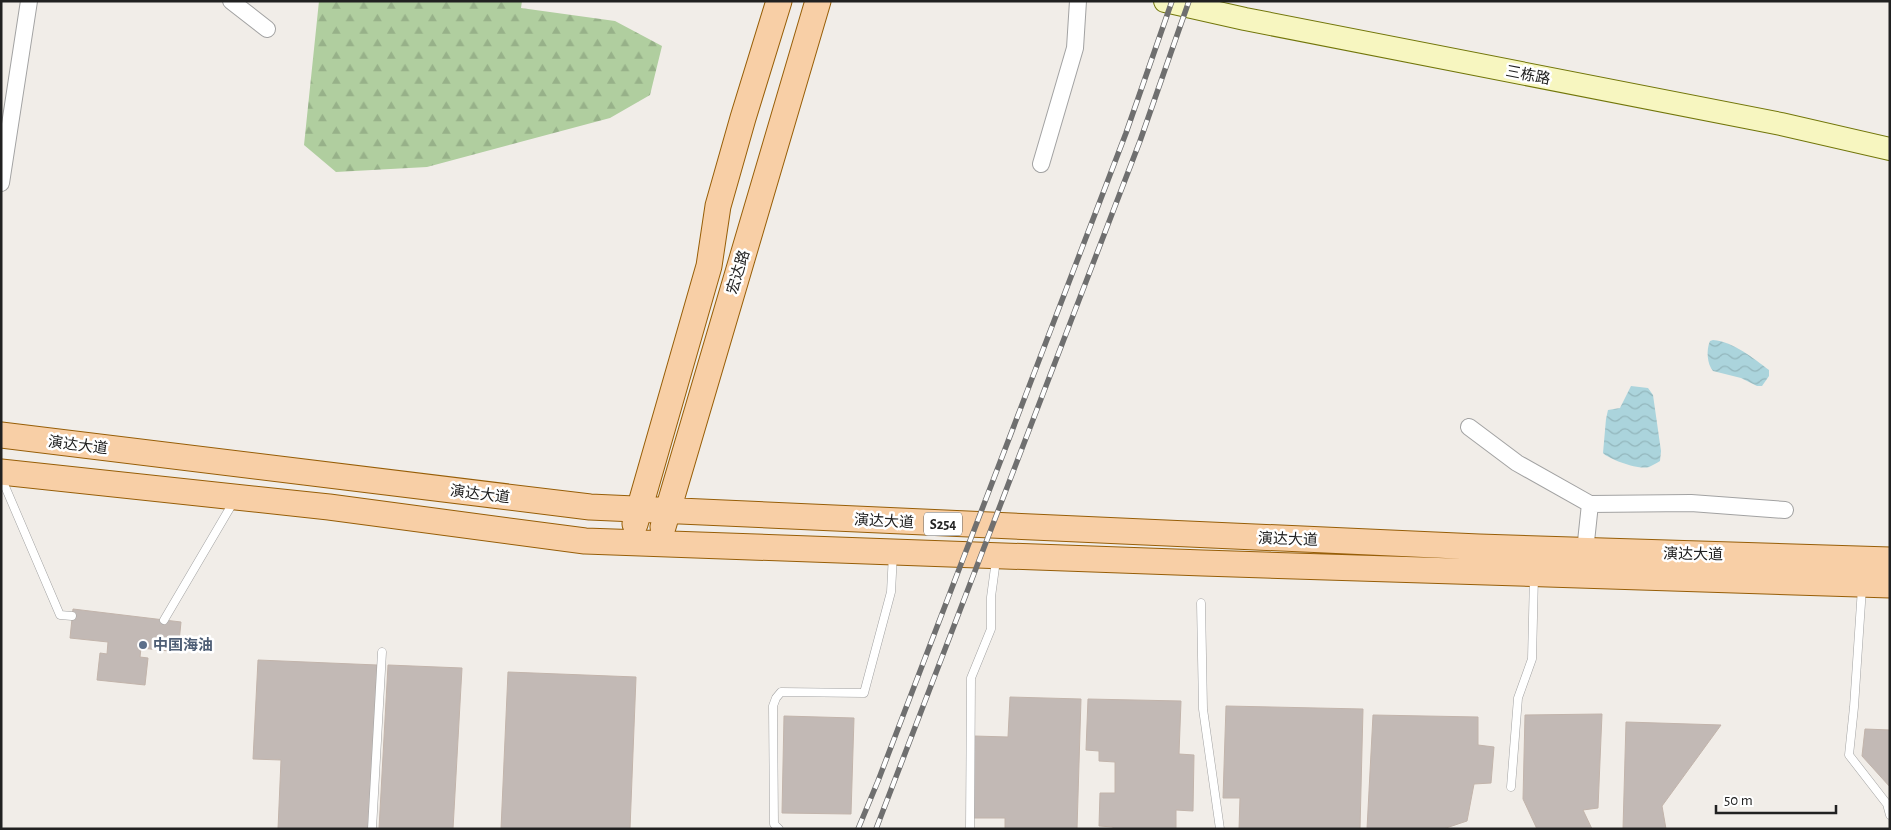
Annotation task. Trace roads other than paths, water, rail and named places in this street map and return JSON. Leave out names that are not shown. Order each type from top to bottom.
[{"type":"main road","name":"宏达路","points":[[630,542],[709,266],[718,206],[779,1]]},
{"type":"main road","name":"宏达路","points":[[659,544],[818,1]]},
{"type":"main road","name":"三栋路","points":[[1165,1],[1246,19],[1781,124],[1890,149]]},
{"type":"main road","name":"演达大道","points":[[1,435],[590,507],[1586,551],[1890,560]]},
{"type":"main road","name":"演达大道","points":[[1,472],[329,507],[585,541],[1890,585]]},
{"type":"street","points":[[1,183],[29,1]]},
{"type":"street","points":[[231,1],[267,29]]},
{"type":"street","points":[[1040,164],[1075,48],[1078,1]]},
{"type":"street","points":[[1469,427],[1517,463],[1590,504],[1691,503],[1785,510]]},
{"type":"street","points":[[1586,551],[1590,504]]},
{"type":"lane","points":[[1,477],[60,615],[72,616]]},
{"type":"lane","points":[[164,620],[237,497]]},
{"type":"lane","points":[[779,829],[774,824],[773,706],[776,698],[780,692],[864,693],[891,592],[893,552]]},
{"type":"lane","points":[[970,829],[972,678],[991,629],[991,597],[997,556]]},
{"type":"lane","points":[[1512,787],[1518,698],[1532,660],[1534,574]]},
{"type":"lane","points":[[1862,584],[1849,755],[1887,804],[1890,815]]},
{"type":"lane","points":[[1201,603],[1203,709],[1220,829]]},
{"type":"lane","points":[[372,829],[382,652]]},
{"type":"water","points":[[1713,340],[1736,347],[1769,370],[1769,376],[1762,386],[1757,386],[1741,378],[1713,371],[1709,365],[1708,353],[1710,341]]},
{"type":"water","points":[[1631,386],[1648,388],[1653,395],[1661,451],[1660,461],[1644,468],[1625,464],[1603,453],[1608,410],[1620,408]]},
{"type":"railway","points":[[858,829],[1126,133],[1172,1]]},
{"type":"railway","points":[[876,829],[1140,141],[1189,1]]},
{"type":"place","name":"中国海油","points":[[143,645]]}]
